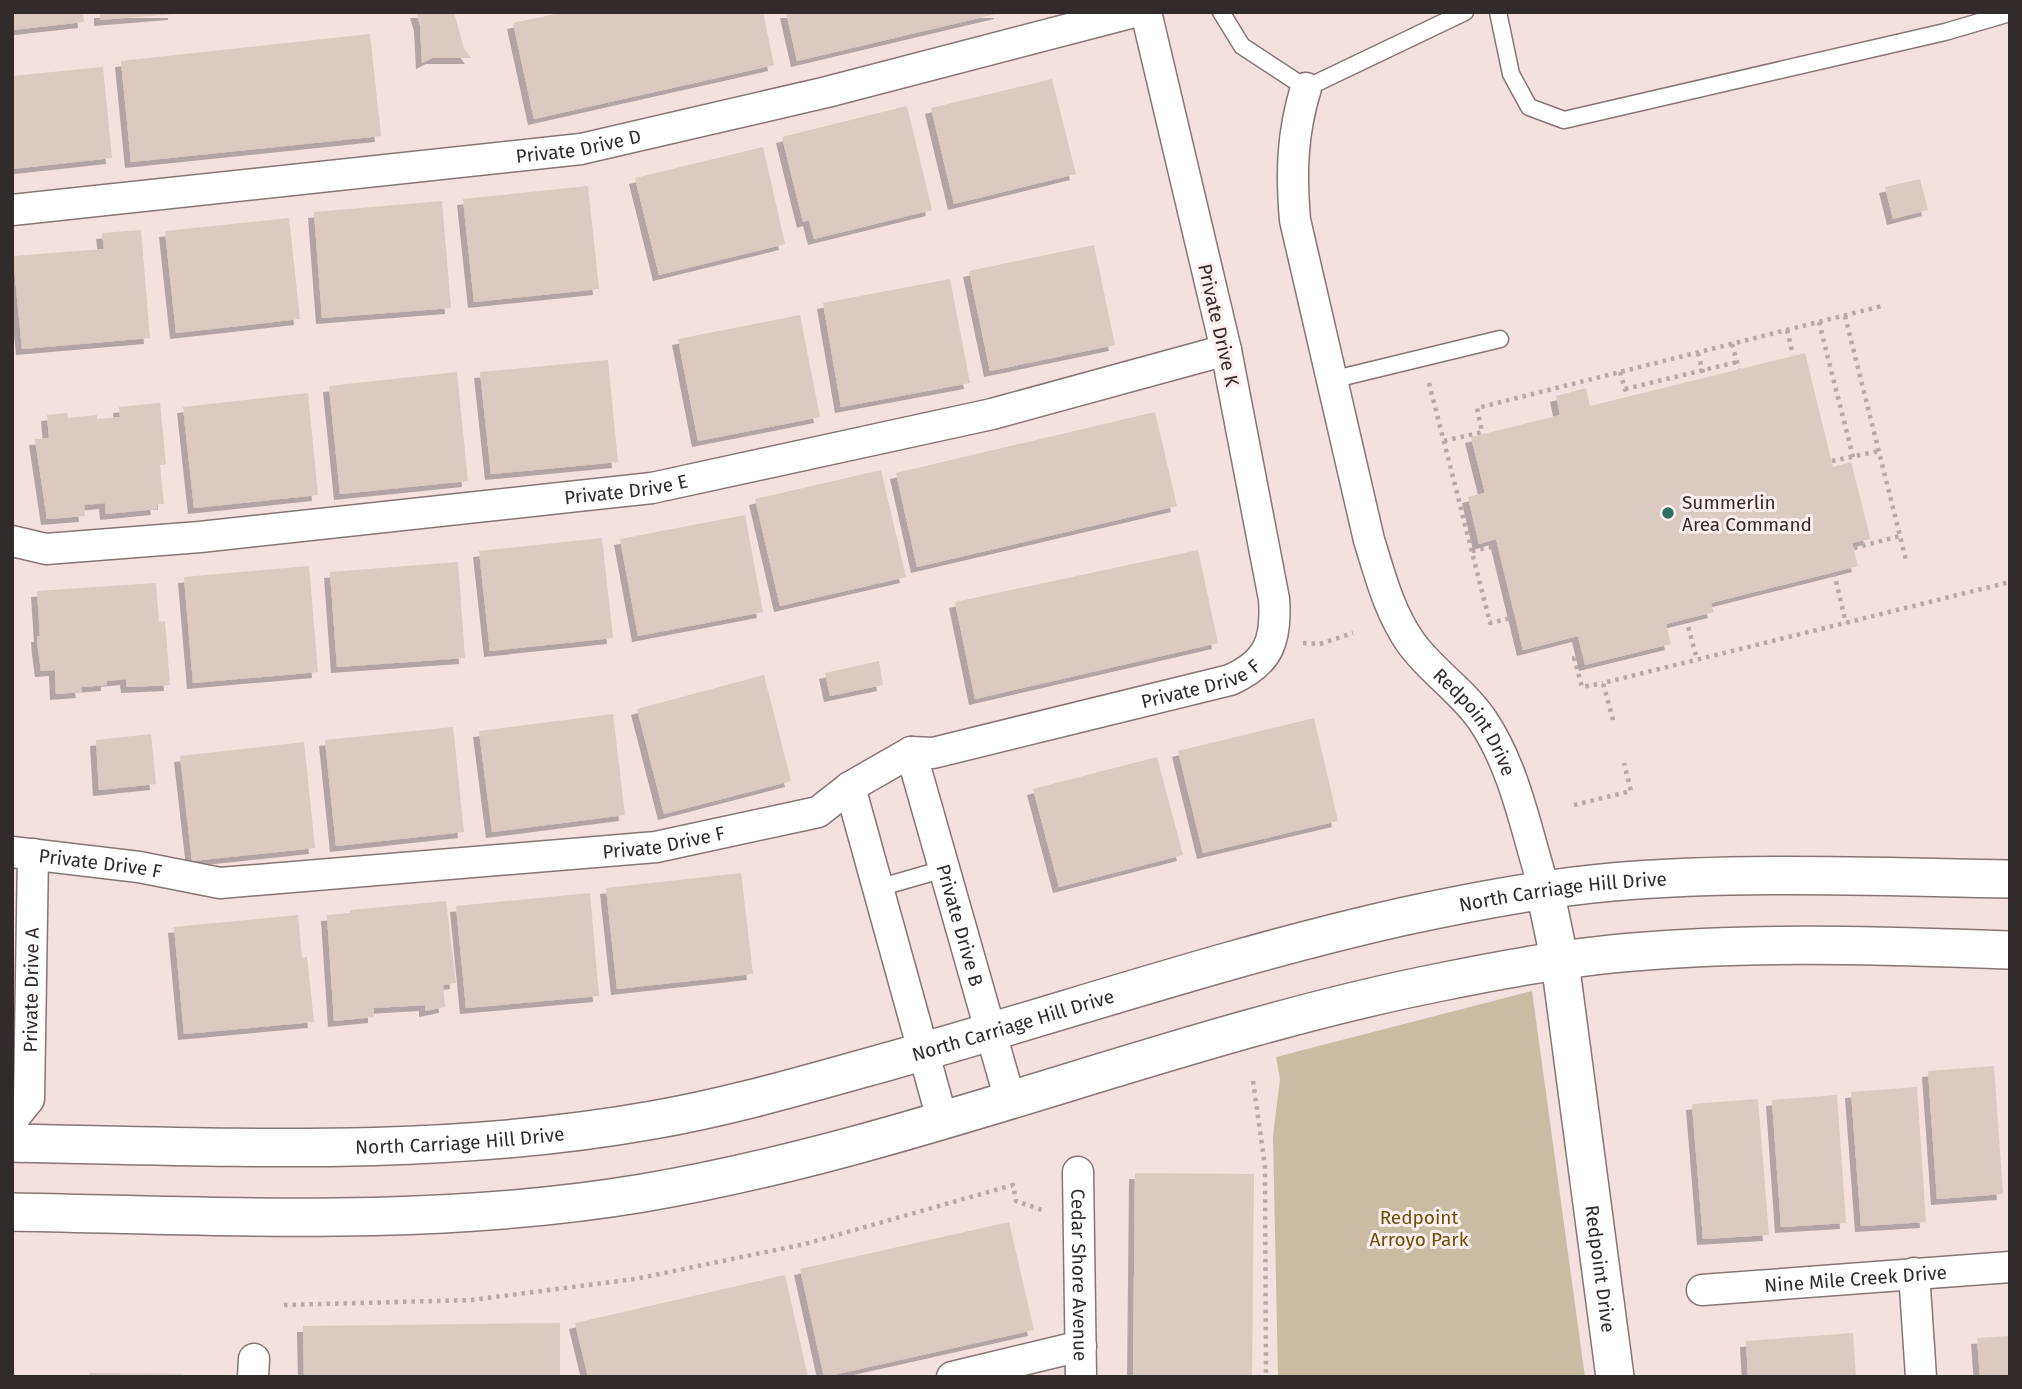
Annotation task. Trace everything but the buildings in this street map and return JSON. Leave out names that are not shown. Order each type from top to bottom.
[{"type":"street","name":"Private Drive D","points":[[12,211],[580,149],[827,92],[1134,12]]},
{"type":"street","name":"Private Drive K","points":[[1146,12],[1226,349],[1276,620],[1286,641]]},
{"type":"street","name":"Redpoint Drive","points":[[1306,88],[1294,127],[1292,186],[1295,220],[1369,540],[1396,618],[1411,643],[1468,701],[1484,722],[1509,774],[1545,891],[1560,962],[1615,1377]]},
{"type":"street","name":"Private Drive E","points":[[12,541],[46,549],[200,537],[652,488],[992,414],[1226,349]]},
{"type":"street","name":"Private Drive F","points":[[23,853],[139,866],[220,883],[656,847],[818,812],[850,786],[911,752],[933,753],[1230,680],[1250,671],[1263,657],[1286,641]]},
{"type":"street","name":"Private Drive B","points":[[911,752],[1010,1100]]},
{"type":"street","points":[[850,786],[942,1119]]},
{"type":"street","name":"Private Drive A","points":[[12,1120],[29,1098],[22,957],[23,853]]},
{"type":"street","name":"North Carriage Hill Drive","points":[[12,1143],[370,1148],[540,1137],[700,1110],[924,1052],[1342,932],[1545,891],[1608,882],[1734,876],[2010,879]]},
{"type":"street","points":[[12,1212],[341,1219],[446,1216],[521,1209],[708,1181],[781,1164],[1355,1002],[1438,982],[1629,952],[1717,947],[1844,946],[2010,950]]},
{"type":"street","name":"Cedar Shore Avenue","points":[[1079,1172],[1081,1377]]},
{"type":"street","name":"Nine Mile Creek Drive","points":[[1702,1290],[2010,1267]]},
{"type":"street","points":[[1914,1273],[1921,1377]]},
{"type":"street","points":[[952,1377],[1081,1346]]},
{"type":"lane","points":[[1222,12],[1242,46],[1306,88],[1431,20],[1465,12]]},
{"type":"lane","points":[[1498,12],[1511,74],[1529,107],[1564,120],[1945,32],[2010,13]]},
{"type":"lane","points":[[1331,380],[1500,339]]},
{"type":"lane","points":[[878,888],[944,869]]},
{"type":"path","points":[[1444,441],[1482,432],[1477,408],[1882,306]]},
{"type":"path","points":[[1845,316],[1906,561]]},
{"type":"path","points":[[1819,322],[1853,457]]},
{"type":"path","points":[[1787,330],[1793,355]]},
{"type":"path","points":[[1732,344],[1739,369]]},
{"type":"path","points":[[1698,353],[1704,377]]},
{"type":"path","points":[[1625,389],[1737,362]]},
{"type":"path","points":[[1620,372],[1627,396]]},
{"type":"path","points":[[1428,379],[1490,624],[1515,617]]},
{"type":"path","points":[[1832,461],[1879,451]]},
{"type":"path","points":[[1854,548],[1900,536]]},
{"type":"path","points":[[1472,551],[1497,546]]},
{"type":"path","points":[[1834,573],[1846,623]]},
{"type":"path","points":[[1583,657],[1574,658],[1582,687],[2010,582]]},
{"type":"path","points":[[1686,619],[1697,659]]},
{"type":"path","points":[[1286,641],[1320,644],[1353,633]]},
{"type":"path","points":[[1603,682],[1613,720]]},
{"type":"path","points":[[1574,805],[1631,791],[1624,763]]},
{"type":"path","points":[[1253,1081],[1265,1167],[1266,1377]]},
{"type":"path","points":[[284,1305],[471,1300],[635,1279],[805,1244],[1013,1185],[1016,1201],[1049,1213]]},
{"type":"green space","name":"Redpoint Arroyo Park","points":[[1532,991],[1585,1377],[1278,1377],[1273,1136],[1280,1079],[1276,1057]]},
{"type":"place","name":"Summerlin Area Command","points":[[1668,513]]}]
